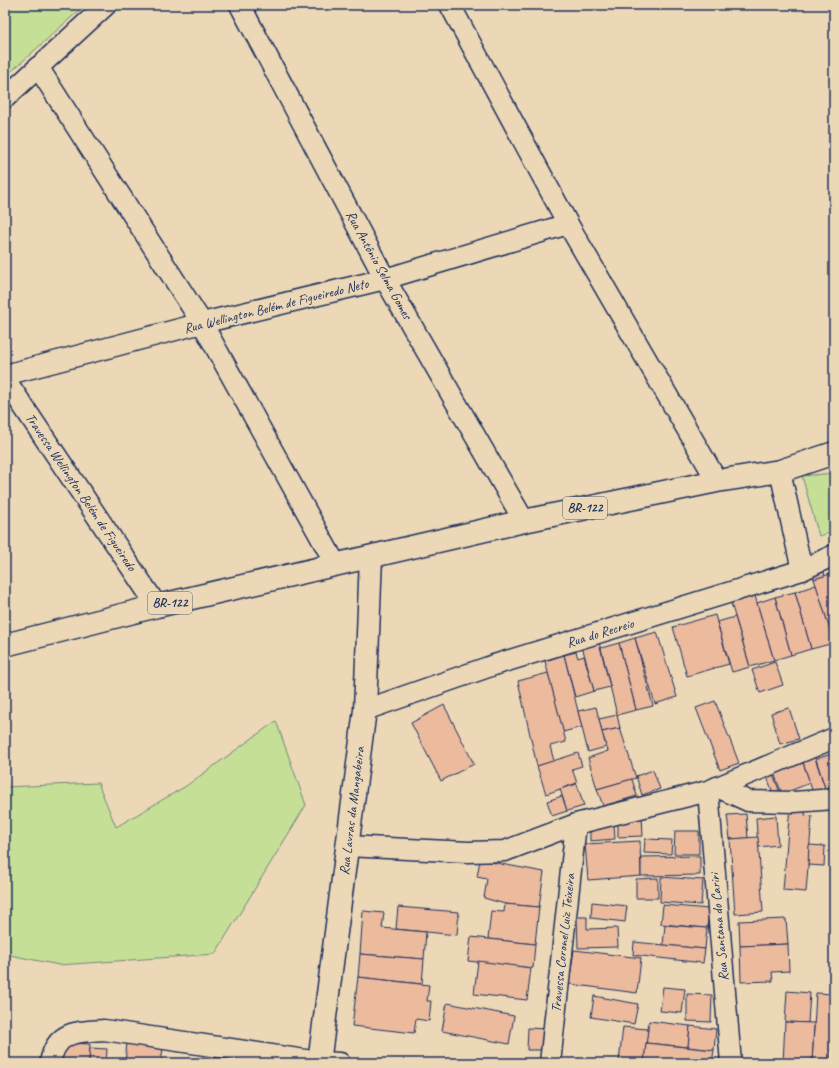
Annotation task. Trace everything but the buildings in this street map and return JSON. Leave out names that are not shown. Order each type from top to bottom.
[{"type":"main road","name":"BR-122","points":[[5,645],[157,606],[524,521],[717,481],[780,471],[834,453]]},
{"type":"main road","name":"Rua Lavras da Mangabeira","points":[[319,1063],[365,710],[372,557]]},
{"type":"street","points":[[5,98],[106,5]]},
{"type":"street","name":"Rua Antônio Selma Gomes","points":[[240,5],[385,279],[524,521]]},
{"type":"street","points":[[450,5],[568,224],[717,481]]},
{"type":"street","points":[[38,67],[202,323],[336,565]]},
{"type":"street","name":"Rua Wellington Belém de Figueiredo Neto","points":[[5,375],[202,323],[385,279],[568,224]]},
{"type":"street","name":"Travessa Wellington Belém de Figueiredo","points":[[5,379],[157,606]]},
{"type":"street","points":[[780,471],[802,570]]},
{"type":"street","name":"Rua do Recreio","points":[[365,710],[494,665],[802,570],[834,555]]},
{"type":"street","points":[[347,846],[468,852],[505,851],[576,824],[713,789],[834,738]]},
{"type":"street","points":[[713,789],[748,801],[794,802],[834,799]]},
{"type":"street","name":"Rua Santana do Cariri","points":[[713,789],[731,1063]]},
{"type":"street","name":"Travessa Coronel Luiz Teixeira","points":[[550,1063],[576,824]]},
{"type":"street","points":[[51,1059],[55,1045],[68,1035],[81,1031],[104,1030],[319,1063],[340,1063]]},
{"type":"green space","points":[[5,5],[85,5],[5,77]]},
{"type":"green space","points":[[834,473],[834,532],[819,536],[802,476]]},
{"type":"green space","points":[[276,721],[306,805],[215,954],[59,965],[5,954],[5,787],[98,783],[116,827],[186,786]]}]
